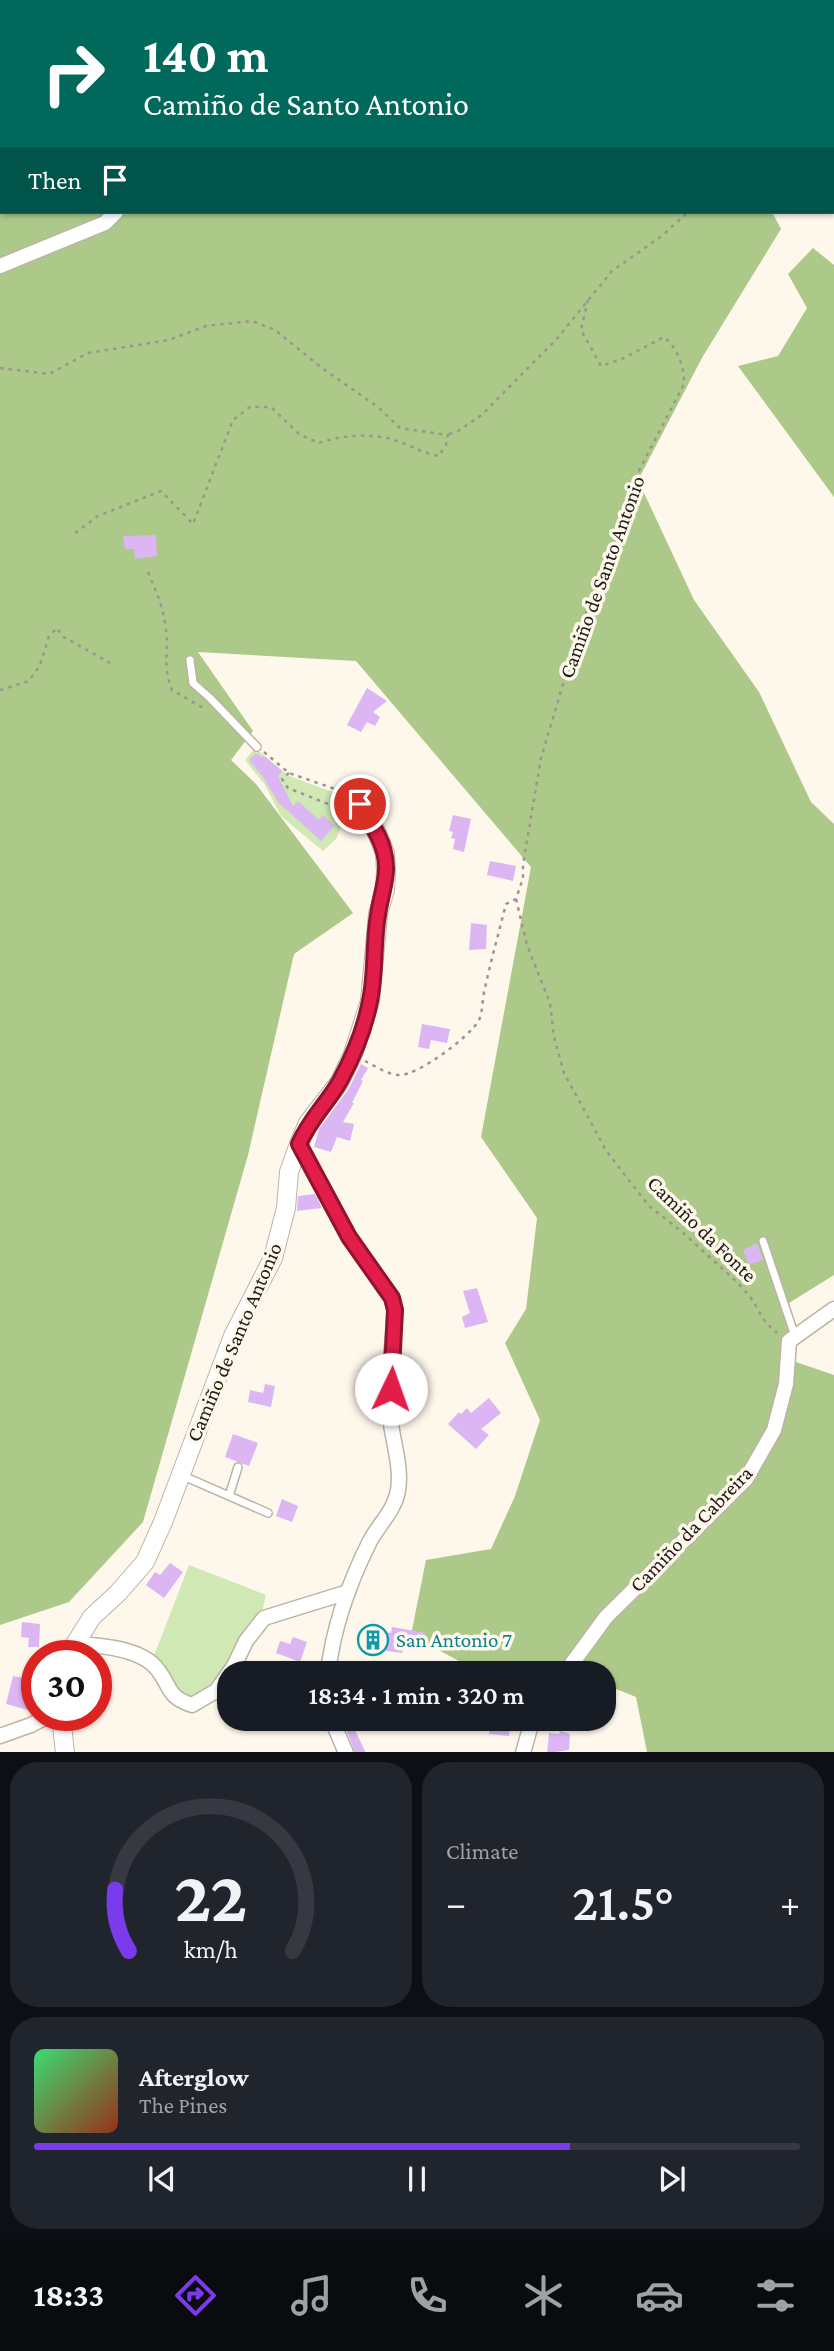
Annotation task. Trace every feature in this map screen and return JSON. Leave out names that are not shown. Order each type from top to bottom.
[{"type":"street","points":[[0,266],[105,222],[114,214]]},
{"type":"street","name":"Camiño de Santo Antonio","points":[[79,1640],[92,1617],[145,1562],[163,1522],[233,1336],[273,1258],[286,1208],[289,1172],[299,1144],[308,1123],[339,1083],[353,1054],[370,1001],[378,914],[386,871],[385,853],[360,804],[349,793]]},
{"type":"street","points":[[299,1144],[349,1237],[392,1298],[395,1310],[390,1415],[398,1490],[391,1508],[371,1540],[348,1592],[330,1661]]},
{"type":"street","points":[[792,1338],[834,1309]]},
{"type":"street","name":"Camiño da Cabreira","points":[[574,1661],[606,1617],[746,1479],[774,1430],[786,1384],[792,1338]]},
{"type":"street","points":[[112,1647],[145,1659],[158,1670],[172,1695],[192,1705],[216,1691],[234,1666],[246,1641],[264,1619],[348,1592]]},
{"type":"street","points":[[0,1736],[21,1729]]},
{"type":"street","points":[[63,1731],[65,1752]]},
{"type":"street","points":[[337,1731],[346,1752]]},
{"type":"street","points":[[523,1752],[529,1731]]},
{"type":"lane","points":[[190,660],[193,683],[257,747]]},
{"type":"lane","points":[[763,1241],[792,1338]]},
{"type":"lane","points":[[229,1496],[238,1466]]},
{"type":"lane","points":[[180,1475],[268,1513]]},
{"type":"path","points":[[0,368],[49,374],[88,353],[169,340],[206,326],[253,321],[275,330],[322,368],[378,407],[400,428],[448,435],[483,414],[555,341],[612,271],[663,235],[686,214]]},
{"type":"path","name":"Camiño de Santo Antonio","points":[[353,1054],[389,1073],[402,1075],[419,1070],[460,1043],[479,1019],[506,904],[516,899],[523,878],[541,758],[571,654],[581,624],[618,544],[636,476],[684,384],[684,367],[672,343],[664,337],[622,359],[601,366],[582,330],[588,299]]},
{"type":"path","points":[[74,534],[98,516],[161,491],[193,524],[233,420],[250,407],[271,407],[299,434],[319,443],[338,437],[362,435],[391,439],[426,454],[439,456],[446,445],[448,435]]},
{"type":"path","points":[[0,690],[29,681],[40,665],[48,636],[57,628],[62,636],[110,663]]},
{"type":"path","points":[[333,806],[288,788],[282,779],[289,772],[349,793]]},
{"type":"path","name":"Camiño da Fonte","points":[[516,899],[527,945],[550,1003],[564,1073],[607,1152],[649,1206],[738,1283],[766,1323],[792,1338]]},
{"type":"green space","points":[[0,214],[773,214],[781,229],[703,356],[638,480],[694,600],[759,692],[811,802],[834,824],[834,1275],[789,1303],[793,1361],[834,1375],[834,1752],[647,1752],[636,1697],[616,1689],[616,1661],[459,1661],[411,1635],[426,1560],[491,1549],[515,1496],[540,1420],[505,1343],[526,1309],[537,1218],[481,1137],[531,867],[356,661],[198,652],[253,731],[231,760],[256,784],[353,913],[294,954],[248,1155],[143,1522],[69,1602],[0,1625]]},
{"type":"green space","points":[[813,248],[834,265],[834,497],[738,366],[778,356],[807,308],[788,274]]},
{"type":"green space","points":[[255,748],[289,776],[344,796],[350,805],[336,839],[323,851],[281,816],[265,785],[245,760]]},
{"type":"green space","points":[[189,1565],[266,1595],[260,1621],[232,1661],[217,1661],[217,1682],[214,1686],[195,1697],[182,1697],[154,1656]]},
{"type":"building","points":[[156,535],[157,556],[135,559],[134,549],[125,549],[123,536]]},
{"type":"building","points":[[367,688],[387,701],[373,712],[380,717],[375,726],[367,722],[361,732],[347,725]]},
{"type":"building","points":[[256,753],[282,771],[278,776],[293,806],[298,801],[319,820],[323,815],[334,826],[321,841],[278,802],[249,760]]},
{"type":"building","points":[[453,815],[471,819],[464,852],[453,849],[455,839],[451,838],[453,832],[449,831]]},
{"type":"building","points":[[490,861],[516,866],[513,881],[487,875]]},
{"type":"building","points":[[471,923],[487,925],[486,949],[469,950]]},
{"type":"building","points":[[422,1024],[450,1029],[447,1043],[431,1040],[429,1049],[418,1047]]},
{"type":"building","points":[[361,1064],[368,1068],[343,1122],[354,1124],[350,1141],[337,1137],[331,1152],[314,1147],[319,1129],[348,1090]]},
{"type":"building","points":[[315,1194],[322,1208],[297,1211],[298,1196]]},
{"type":"building","points":[[757,1243],[763,1260],[749,1265],[743,1250]]},
{"type":"building","points":[[477,1288],[488,1322],[465,1328],[462,1317],[470,1313],[463,1291]]},
{"type":"building","points":[[265,1384],[275,1386],[271,1407],[248,1402],[250,1390],[263,1393]]},
{"type":"building","points":[[489,1398],[501,1413],[481,1429],[489,1435],[476,1449],[448,1424],[459,1412],[461,1414],[467,1408],[471,1413]]},
{"type":"building","points":[[233,1434],[258,1443],[249,1466],[225,1457]]},
{"type":"building","points":[[282,1499],[298,1506],[292,1522],[276,1516]]},
{"type":"building","points":[[170,1563],[183,1572],[164,1598],[146,1585],[155,1572],[160,1575]]},
{"type":"building","points":[[22,1622],[40,1624],[39,1640],[21,1637]]},
{"type":"building","points":[[392,1627],[427,1633],[404,1639],[402,1653],[367,1648],[367,1644],[363,1643],[366,1628],[391,1633]]},
{"type":"building","points":[[293,1637],[307,1642],[300,1661],[276,1653],[280,1641],[290,1644]]},
{"type":"building","points":[[13,1676],[21,1677],[21,1708],[6,1704]]},
{"type":"building","points":[[347,1731],[355,1731],[366,1752],[355,1752]]},
{"type":"building","points":[[489,1731],[510,1731],[509,1736],[489,1734]]},
{"type":"building","points":[[560,1731],[570,1734],[569,1750],[547,1752],[549,1733],[559,1734]]},
{"type":"place","name":"San Antonio 7","points":[[373,1640]]},
{"type":"route","points":[[360,804],[385,853],[386,871],[378,914],[370,1001],[353,1054],[339,1083],[308,1123],[299,1144],[349,1237],[392,1298],[395,1310],[391,1389]]}]
